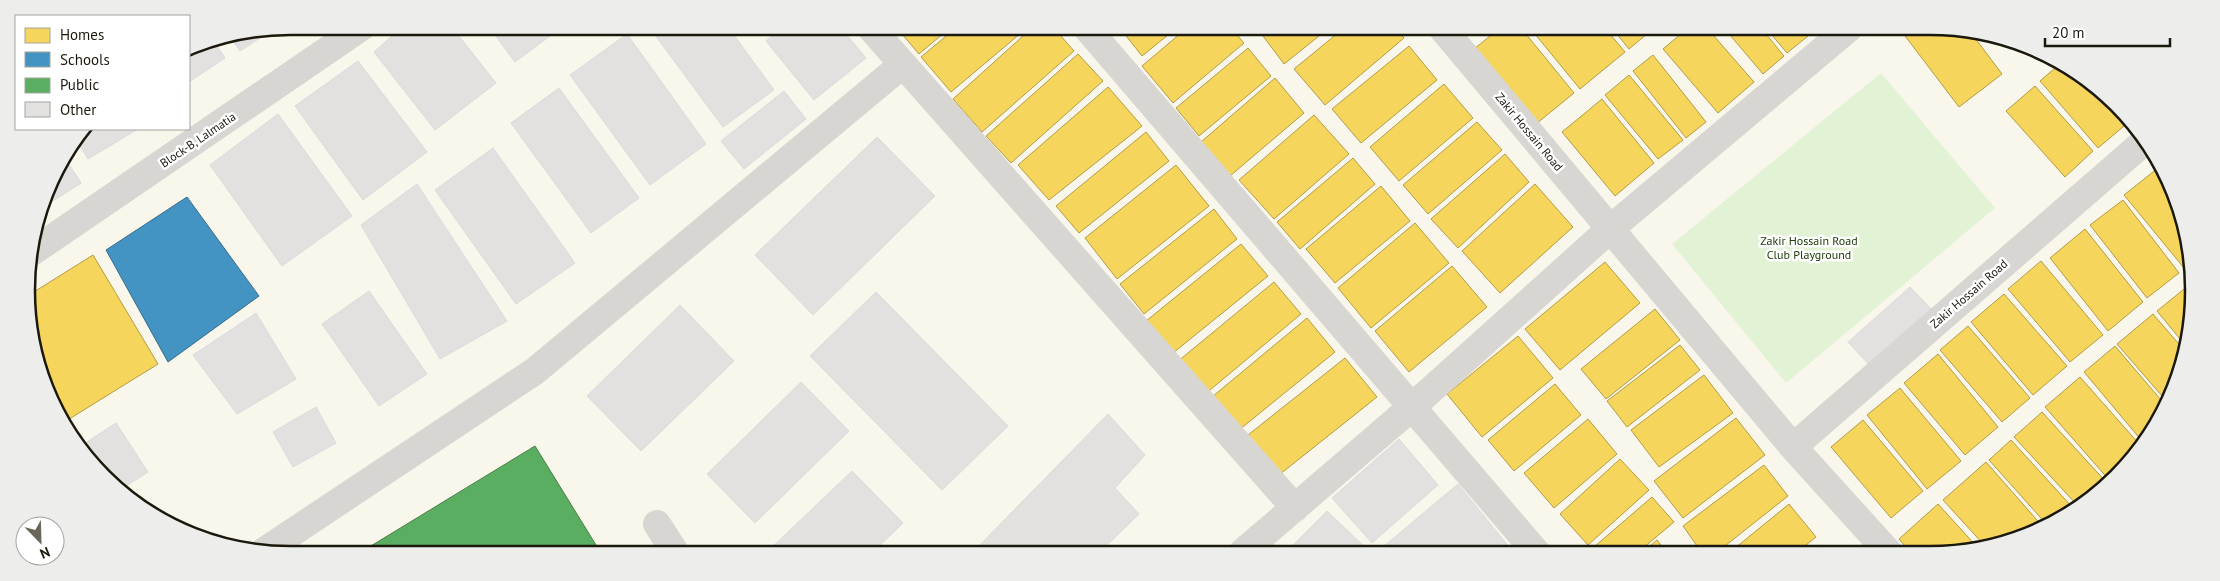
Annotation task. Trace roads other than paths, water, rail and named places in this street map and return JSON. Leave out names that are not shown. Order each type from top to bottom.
[{"type":"street","name":"Block-B, Lalmatia","points":[[39,247],[341,35]]},
{"type":"street","points":[[877,35],[1295,508]]},
{"type":"street","points":[[1093,35],[1532,546]]},
{"type":"street","name":"Zakir Hossain Road","points":[[1452,35],[1610,229],[1793,447],[1884,546]]},
{"type":"street","points":[[1249,546],[1412,407],[1610,229],[1841,35]]},
{"type":"street","points":[[274,545],[535,371],[902,65]]},
{"type":"street","name":"Zakir Hossain Road","points":[[1793,447],[2140,146]]},
{"type":"street","points":[[657,524],[671,546]]},
{"type":"park label","name":"Zakir Hossain Road Club Playground","points":[[1809,248]]}]
